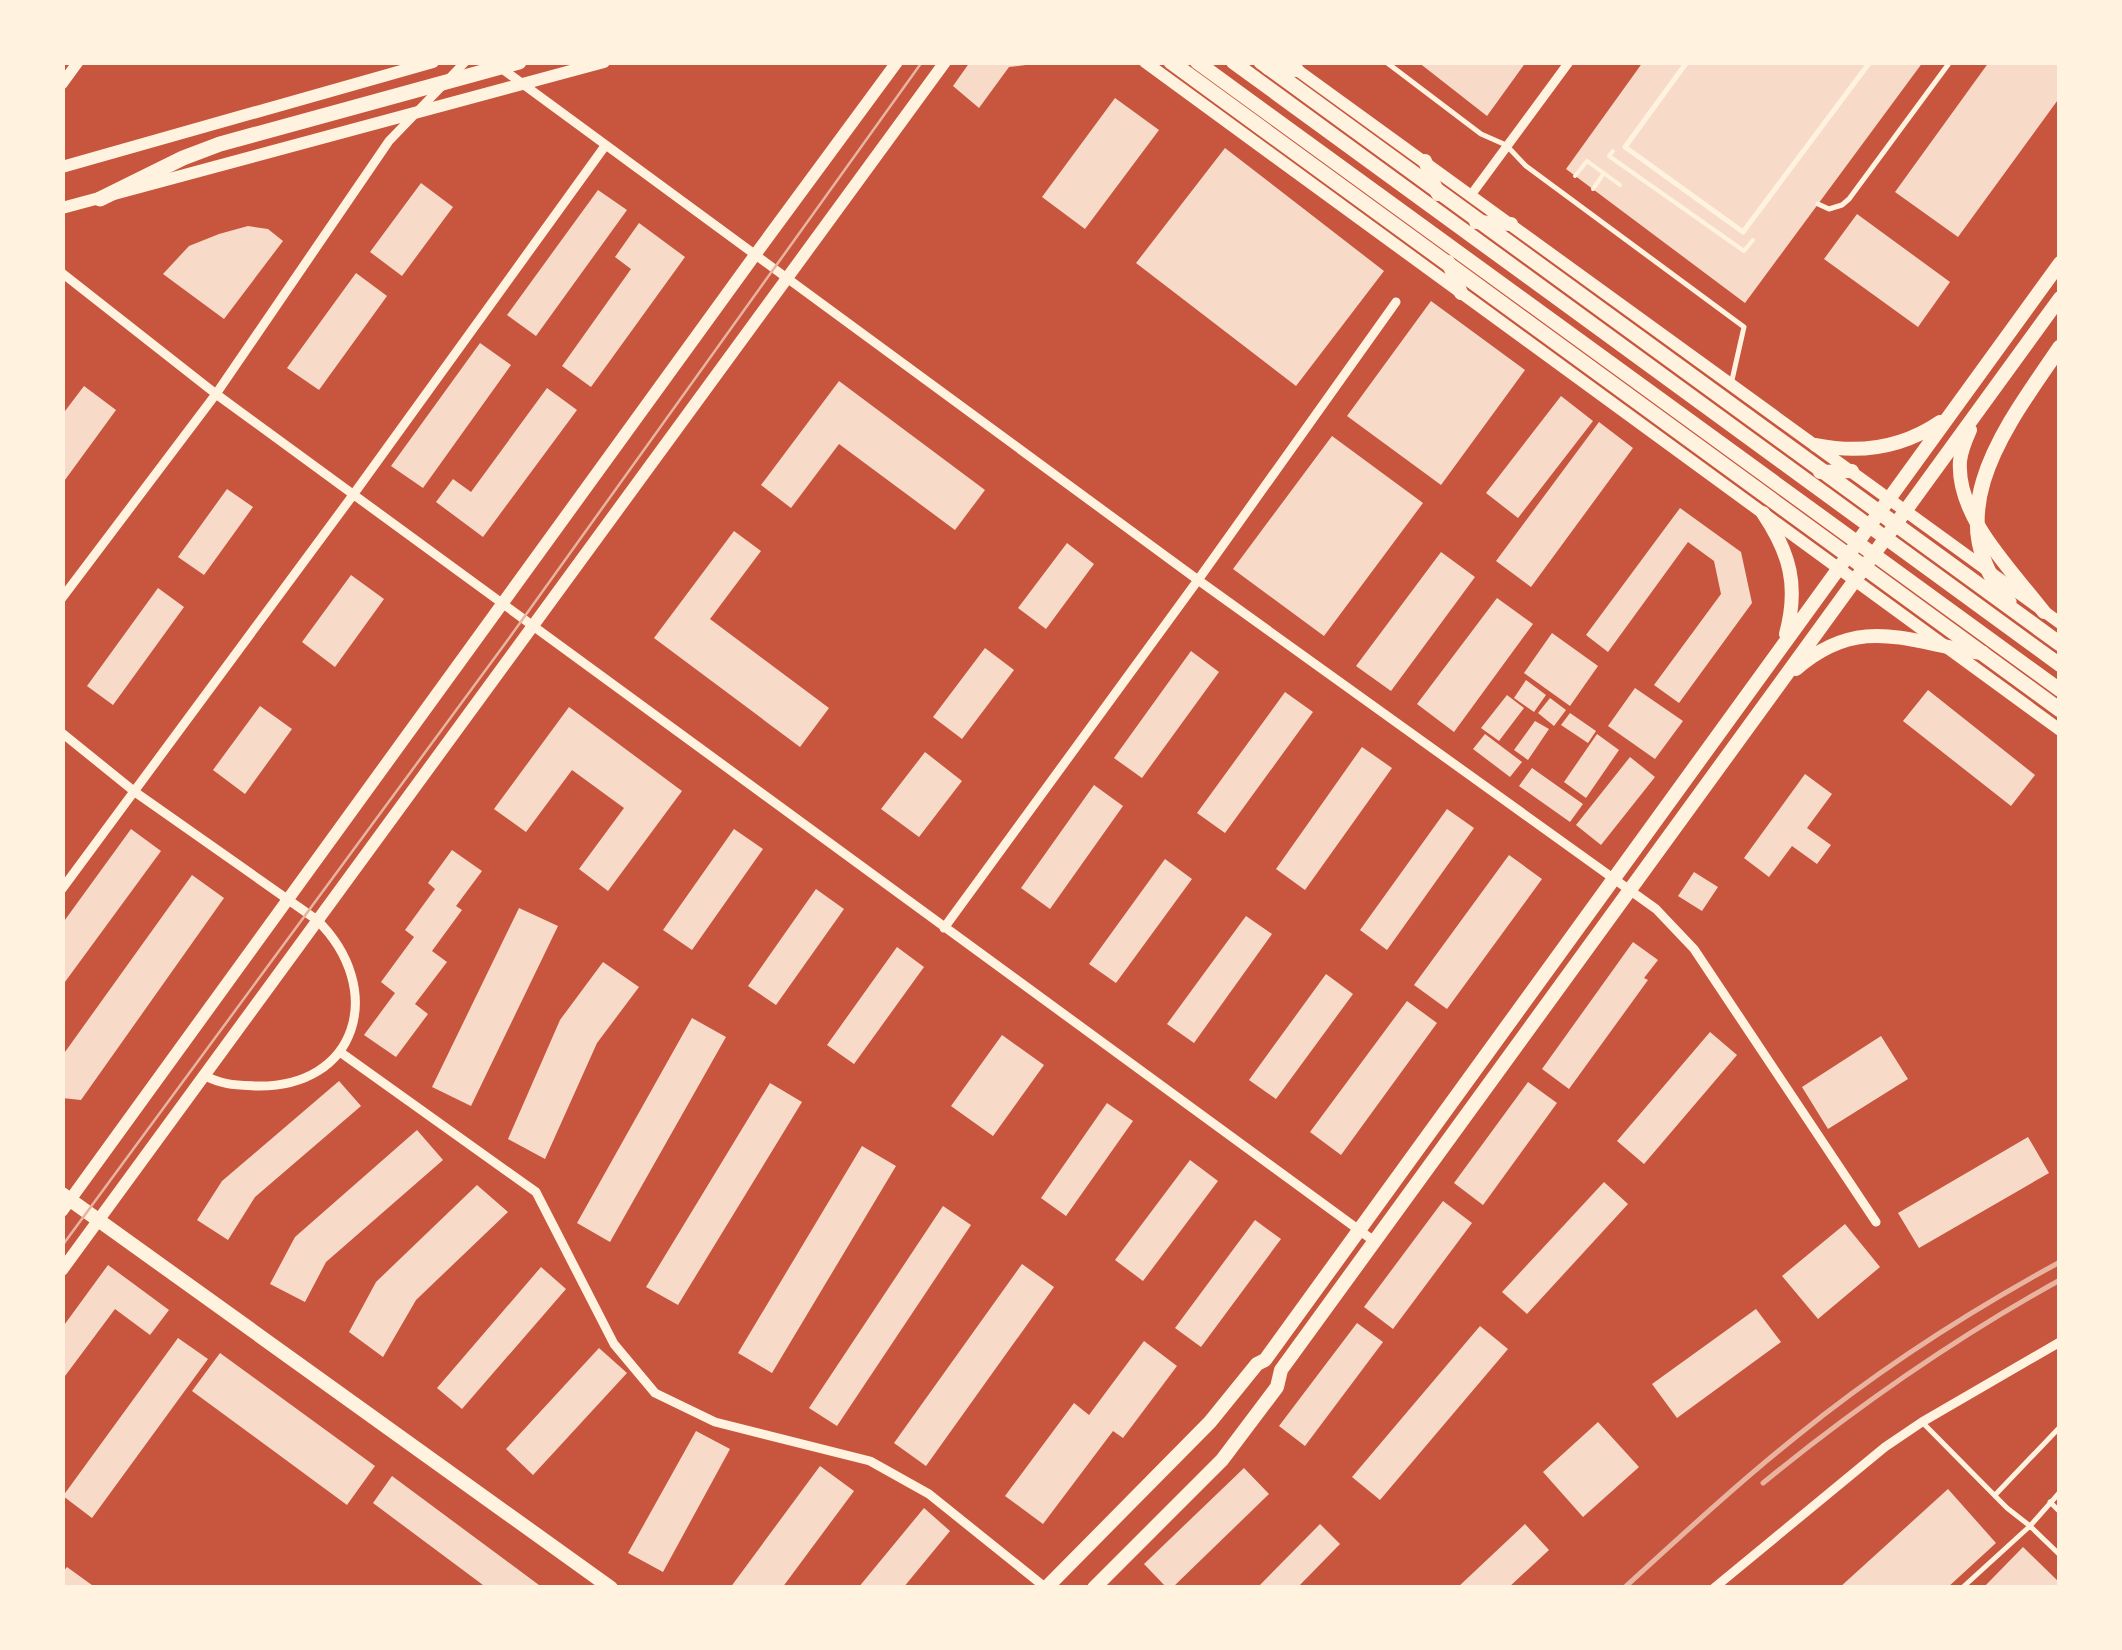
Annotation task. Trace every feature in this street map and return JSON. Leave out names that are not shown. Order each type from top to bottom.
[{"type":"highway","points":[[100,198],[201,151],[519,62]]},
{"type":"highway","points":[[1171,62],[2060,710]]},
{"type":"highway","points":[[1261,62],[2060,644]]},
{"type":"highway","points":[[2026,620],[1990,576],[1979,548],[1976,519],[1981,484],[1995,448],[2060,348]]},
{"type":"main road","points":[[62,166],[434,62]]},
{"type":"main road","points":[[62,208],[604,62]]},
{"type":"main road","points":[[611,1588],[98,1220],[65,1202],[897,62]]},
{"type":"main road","points":[[62,1270],[945,62]]},
{"type":"main road","points":[[1144,62],[2060,730]]},
{"type":"main road","points":[[1197,62],[2060,690]]},
{"type":"main road","points":[[1236,65],[1292,66],[2060,623]]},
{"type":"main road","points":[[1236,65],[2060,665]]},
{"type":"main road","points":[[1425,161],[1449,220]]},
{"type":"main road","points":[[1449,220],[1510,224]]},
{"type":"main road","points":[[1460,254],[1459,244],[1472,236]]},
{"type":"main road","points":[[1439,238],[1461,292]]},
{"type":"main road","points":[[1046,1588],[1210,1422],[1257,1364],[1265,1360],[2060,263]]},
{"type":"main road","points":[[1094,1588],[1222,1460],[1277,1386],[1280,1370],[2060,298]]},
{"type":"main road","points":[[1982,404],[1960,459],[1965,496],[1983,533],[2044,612]]},
{"type":"main road","points":[[1816,445],[1868,450],[1923,433],[1949,416]]},
{"type":"main road","points":[[1753,467],[1764,450]]},
{"type":"main road","points":[[1795,472],[1852,471]]},
{"type":"main road","points":[[1763,512],[1780,538],[1793,592],[1783,645]]},
{"type":"main road","points":[[1966,622],[1979,606]]},
{"type":"main road","points":[[1780,683],[1806,660],[1833,644],[1862,636],[1895,635],[1949,648],[2013,656]]},
{"type":"street","points":[[62,84],[78,62]]},
{"type":"street","points":[[62,598],[216,394],[389,141],[464,62]]},
{"type":"street","points":[[492,62],[1198,580],[1656,909],[1694,949],[1876,1222]]},
{"type":"street","points":[[1471,196],[1569,62]]},
{"type":"street","points":[[62,888],[605,146]]},
{"type":"street","points":[[62,273],[216,394],[1374,1241]]},
{"type":"street","points":[[944,928],[1396,302]]},
{"type":"street","points":[[62,733],[135,792],[317,920],[342,952],[356,989],[356,1018],[340,1052],[318,1072],[277,1086],[221,1084],[203,1075]]},
{"type":"street","points":[[340,1052],[536,1192],[614,1344],[654,1393],[715,1422],[870,1461],[929,1494],[1046,1588]]},
{"type":"street","points":[[1714,1588],[1885,1448],[1922,1422],[2060,1342]]},
{"type":"lane","points":[[1386,62],[1481,134],[1506,145],[1526,166],[1744,327],[1731,384]]},
{"type":"lane","points":[[1688,62],[1625,147],[1744,232],[1870,62]]},
{"type":"lane","points":[[1818,204],[1829,210],[1849,199],[1950,62]]},
{"type":"lane","points":[[1922,1422],[2060,1555]]},
{"type":"lane","points":[[1996,1495],[2060,1427]]},
{"type":"lane","points":[[1962,1588],[2030,1526],[2060,1492]]},
{"type":"lane","points":[[2050,1502],[2060,1512]]},
{"type":"path","points":[[1620,140],[1609,156],[1729,241],[1744,251],[1756,236]]},
{"type":"path","points":[[1575,176],[1587,160],[1620,185]]},
{"type":"path","points":[[1593,189],[1604,174]]},
{"type":"building","points":[[970,62],[1026,65],[1009,67],[979,108],[953,86]]},
{"type":"building","points":[[1418,62],[1526,62],[1487,116]]},
{"type":"building","points":[[1643,62],[1923,62],[1745,303],[1566,169]]},
{"type":"building","points":[[1989,62],[2060,62],[2060,97],[1958,237],[1895,192]]},
{"type":"building","points":[[1115,98],[1159,130],[1085,229],[1042,197]]},
{"type":"building","points":[[1225,148],[1384,271],[1296,386],[1136,263]]},
{"type":"building","points":[[421,183],[453,207],[402,276],[370,252]]},
{"type":"building","points":[[598,190],[627,210],[536,336],[507,315]]},
{"type":"building","points":[[1857,214],[1950,282],[1918,327],[1824,259]]},
{"type":"building","points":[[639,223],[685,257],[591,387],[562,366],[631,269],[615,257]]},
{"type":"building","points":[[248,226],[268,229],[283,241],[224,319],[163,274],[189,246]]},
{"type":"building","points":[[356,273],[387,296],[319,390],[287,368]]},
{"type":"building","points":[[1431,301],[1525,370],[1441,485],[1347,416]]},
{"type":"building","points":[[480,343],[511,365],[423,488],[391,466]]},
{"type":"building","points":[[839,381],[985,490],[955,530],[839,444],[791,508],[761,485]]},
{"type":"building","points":[[84,386],[116,410],[62,484],[62,415]]},
{"type":"building","points":[[547,388],[577,410],[483,537],[436,502],[453,479],[471,492]]},
{"type":"building","points":[[1561,396],[1593,421],[1518,518],[1486,493]]},
{"type":"building","points":[[1599,422],[1633,448],[1531,587],[1496,561]]},
{"type":"building","points":[[1332,436],[1423,503],[1324,636],[1233,569]]},
{"type":"building","points":[[227,489],[253,507],[204,575],[178,557]]},
{"type":"building","points":[[1680,508],[1741,552],[1752,603],[1679,703],[1654,685],[1721,594],[1714,561],[1688,542],[1608,652],[1586,635]]},
{"type":"building","points":[[734,531],[761,551],[710,619],[829,708],[800,747],[654,638]]},
{"type":"building","points":[[1067,543],[1094,564],[1046,629],[1018,608]]},
{"type":"building","points":[[1441,552],[1475,577],[1391,691],[1356,666]]},
{"type":"building","points":[[351,575],[384,599],[335,667],[302,642]]},
{"type":"building","points":[[158,588],[184,607],[113,705],[87,686]]},
{"type":"building","points":[[1497,598],[1533,624],[1454,732],[1417,704]]},
{"type":"building","points":[[1552,633],[1598,666],[1570,706],[1524,673]]},
{"type":"building","points":[[985,648],[1014,670],[962,739],[933,717]]},
{"type":"building","points":[[1191,651],[1219,672],[1142,778],[1114,758]]},
{"type":"building","points":[[1526,680],[1546,695],[1534,712],[1514,698]]},
{"type":"building","points":[[1635,688],[1683,721],[1655,759],[1608,726]]},
{"type":"building","points":[[1928,690],[2035,775],[2011,806],[1903,721]]},
{"type":"building","points":[[1285,692],[1313,712],[1225,833],[1197,813]]},
{"type":"building","points":[[1507,695],[1524,708],[1499,741],[1481,728]]},
{"type":"building","points":[[1550,698],[1566,710],[1554,726],[1538,713]]},
{"type":"building","points":[[260,706],[292,729],[245,794],[213,770]]},
{"type":"building","points":[[569,707],[682,791],[608,891],[579,869],[624,808],[572,770],[526,832],[494,809]]},
{"type":"building","points":[[1570,713],[1596,731],[1588,743],[1561,725]]},
{"type":"building","points":[[1535,721],[1549,729],[1528,760],[1514,750]]},
{"type":"building","points":[[1485,734],[1522,762],[1510,777],[1473,749]]},
{"type":"building","points":[[1597,734],[1619,750],[1586,798],[1564,782]]},
{"type":"building","points":[[1362,747],[1392,768],[1305,890],[1276,869]]},
{"type":"building","points":[[925,752],[962,781],[919,837],[881,809]]},
{"type":"building","points":[[1630,757],[1655,777],[1601,845],[1576,825]]},
{"type":"building","points":[[1532,768],[1583,804],[1570,822],[1519,786]]},
{"type":"building","points":[[1805,774],[1832,794],[1807,828],[1831,845],[1817,864],[1792,846],[1769,877],[1744,858]]},
{"type":"building","points":[[1094,785],[1123,806],[1050,909],[1021,888]]},
{"type":"building","points":[[1447,809],[1474,828],[1387,950],[1360,930]]},
{"type":"building","points":[[131,829],[161,851],[62,986],[62,924]]},
{"type":"building","points":[[734,829],[763,849],[692,950],[663,930]]},
{"type":"building","points":[[452,850],[482,871],[456,906],[462,910],[432,951],[447,962],[415,1004],[428,1014],[396,1057],[364,1035],[395,993],[381,982],[414,937],[405,930],[435,889],[428,883]]},
{"type":"building","points":[[1509,855],[1542,879],[1447,1009],[1414,985]]},
{"type":"building","points":[[1165,859],[1192,879],[1116,983],[1089,964]]},
{"type":"building","points":[[1694,872],[1718,887],[1702,911],[1678,896]]},
{"type":"building","points":[[192,875],[224,898],[81,1100],[62,1098],[62,1050],[65,1052]]},
{"type":"building","points":[[816,889],[844,909],[776,1005],[748,986]]},
{"type":"building","points":[[519,908],[558,926],[471,1106],[432,1087]]},
{"type":"building","points":[[1246,916],[1272,934],[1194,1043],[1167,1024]]},
{"type":"building","points":[[1633,942],[1658,960],[1644,978],[1648,980],[1569,1089],[1542,1069]]},
{"type":"building","points":[[897,947],[924,967],[854,1064],[827,1045]]},
{"type":"building","points":[[603,962],[639,987],[597,1043],[545,1159],[508,1139],[560,1020]]},
{"type":"building","points":[[1326,974],[1353,994],[1276,1099],[1249,1080]]},
{"type":"building","points":[[1407,1001],[1437,1023],[1341,1155],[1310,1132]]},
{"type":"building","points":[[692,1018],[726,1037],[610,1242],[577,1223]]},
{"type":"building","points":[[1710,1032],[1737,1055],[1644,1164],[1617,1141]]},
{"type":"building","points":[[1002,1035],[1044,1065],[993,1136],[951,1106]]},
{"type":"building","points":[[1881,1036],[1908,1079],[1828,1129],[1802,1087]]},
{"type":"building","points":[[339,1081],[361,1106],[255,1197],[228,1240],[197,1220],[222,1181]]},
{"type":"building","points":[[1528,1082],[1557,1103],[1483,1205],[1454,1183]]},
{"type":"building","points":[[770,1083],[802,1102],[678,1305],[646,1287]]},
{"type":"building","points":[[1107,1103],[1133,1121],[1066,1216],[1041,1198]]},
{"type":"building","points":[[417,1130],[443,1160],[326,1262],[305,1302],[270,1284],[295,1237]]},
{"type":"building","points":[[2028,1137],[2049,1173],[1919,1248],[1898,1213]]},
{"type":"building","points":[[862,1146],[896,1166],[772,1373],[738,1353]]},
{"type":"building","points":[[1190,1160],[1218,1181],[1143,1281],[1115,1260]]},
{"type":"building","points":[[1604,1182],[1628,1204],[1527,1314],[1502,1292]]},
{"type":"building","points":[[477,1185],[508,1212],[416,1300],[383,1357],[349,1332],[376,1282]]},
{"type":"building","points":[[1443,1201],[1472,1223],[1393,1329],[1364,1307]]},
{"type":"building","points":[[943,1206],[971,1225],[837,1426],[809,1408]]},
{"type":"building","points":[[1255,1220],[1281,1239],[1201,1347],[1175,1328]]},
{"type":"building","points":[[1845,1224],[1880,1267],[1818,1319],[1782,1276]]},
{"type":"building","points":[[1022,1264],[1054,1287],[926,1466],[894,1443]]},
{"type":"building","points":[[108,1265],[169,1310],[150,1335],[115,1309],[62,1375],[62,1328]]},
{"type":"building","points":[[541,1267],[566,1289],[462,1409],[437,1388]]},
{"type":"building","points":[[1756,1309],[1781,1342],[1677,1418],[1652,1384]]},
{"type":"building","points":[[1357,1323],[1383,1342],[1305,1446],[1279,1426]]},
{"type":"building","points":[[1480,1326],[1508,1349],[1380,1500],[1352,1477]]},
{"type":"building","points":[[178,1338],[208,1359],[92,1518],[63,1496]]},
{"type":"building","points":[[1144,1341],[1177,1366],[1123,1438],[1113,1431],[1043,1524],[1005,1496],[1074,1403],[1089,1415]]},
{"type":"building","points":[[599,1348],[627,1373],[533,1475],[506,1449]]},
{"type":"building","points":[[220,1353],[375,1466],[347,1505],[192,1391]]},
{"type":"building","points":[[1598,1422],[1639,1467],[1583,1517],[1543,1472]]},
{"type":"building","points":[[696,1431],[730,1449],[663,1572],[628,1553]]},
{"type":"building","points":[[820,1466],[854,1491],[782,1588],[730,1588]]},
{"type":"building","points":[[1244,1468],[1269,1494],[1172,1588],[1167,1588],[1144,1564]]},
{"type":"building","points":[[392,1476],[543,1588],[487,1588],[373,1503]]},
{"type":"building","points":[[1948,1489],[1996,1543],[1947,1588],[1839,1588]]},
{"type":"building","points":[[924,1508],[950,1531],[903,1588],[858,1588]]},
{"type":"building","points":[[1320,1524],[1340,1544],[1297,1588],[1257,1588]]},
{"type":"building","points":[[1525,1524],[1549,1550],[1508,1588],[1457,1588]]},
{"type":"building","points":[[2023,1547],[2060,1583],[2060,1588],[1983,1588]]},
{"type":"building","points":[[67,1567],[96,1588],[62,1588],[62,1573]]},
{"type":"tram line","points":[[62,1246],[507,641],[922,62]]},
{"type":"railway","points":[[1624,1588],[1753,1473],[1859,1388],[1991,1301],[2060,1262]]},
{"type":"railway","points":[[1763,1483],[1907,1375],[2060,1280]]}]
